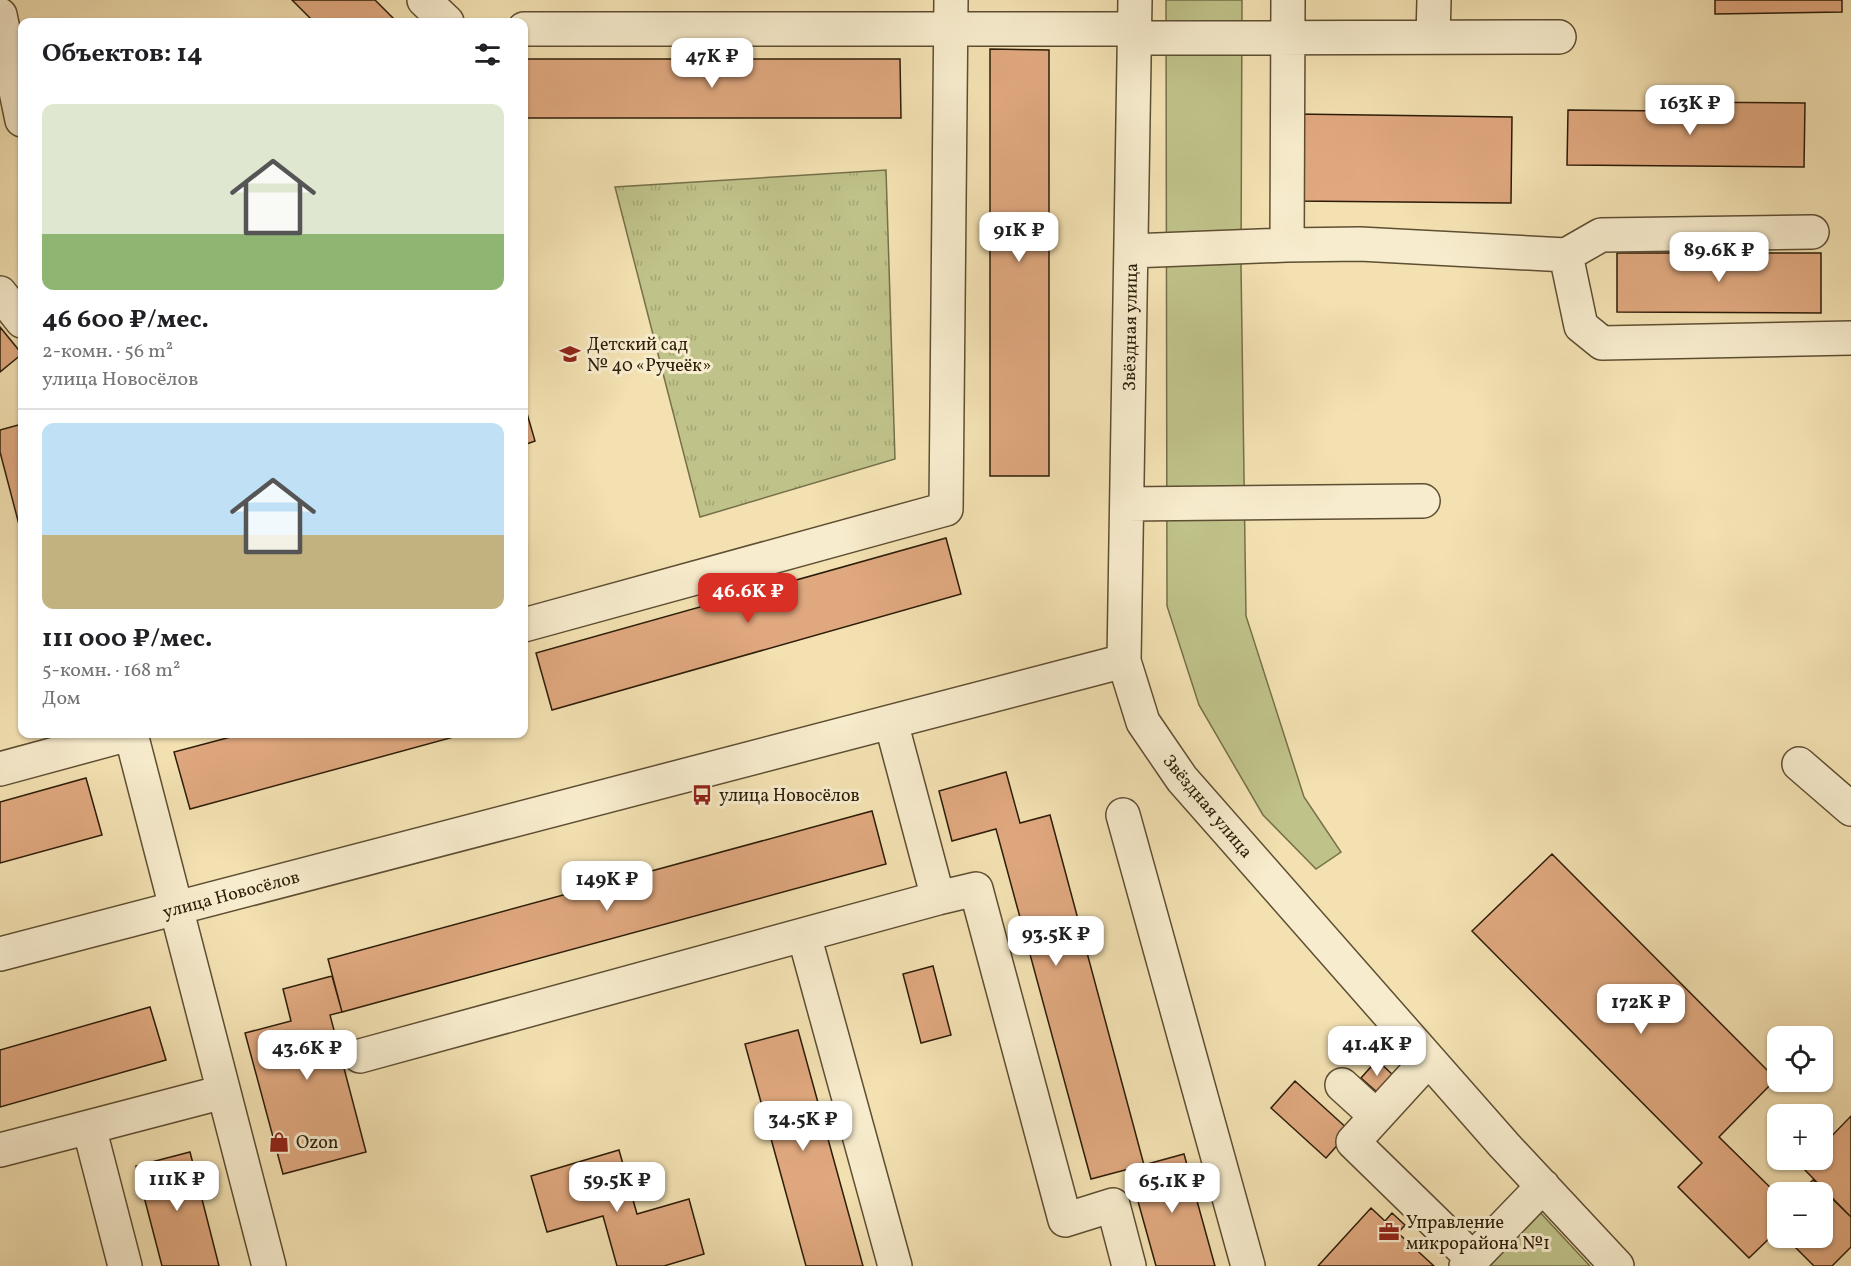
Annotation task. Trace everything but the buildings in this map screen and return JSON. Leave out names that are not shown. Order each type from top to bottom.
[{"type":"street","points":[[424,0],[443,18]]},
{"type":"street","points":[[1287,245],[1288,0]]},
{"type":"street","points":[[1433,37],[1434,0]]},
{"type":"street","points":[[0,15],[18,101]]},
{"type":"street","points":[[528,29],[950,15],[1135,22],[1288,38],[1559,37]]},
{"type":"street","points":[[528,624],[946,509],[950,15]]},
{"type":"street","name":"Звёздная улица","points":[[1135,22],[1124,661],[1143,722],[1182,778],[1428,1060],[1617,1266]]},
{"type":"street","points":[[1131,251],[1360,244],[1566,255],[1601,236],[1812,232]]},
{"type":"street","points":[[1566,255],[1581,326],[1602,343],[1851,338]]},
{"type":"street","points":[[0,292],[18,316]]},
{"type":"street","points":[[1127,504],[1423,501]]},
{"type":"street","name":"улица Новосёлов","points":[[0,954],[1124,661]]},
{"type":"street","points":[[891,722],[938,898]]},
{"type":"street","points":[[0,769],[115,738]]},
{"type":"street","points":[[131,738],[269,1266]]},
{"type":"street","points":[[1799,764],[1851,809]]},
{"type":"street","points":[[1123,815],[1248,1266]]},
{"type":"street","points":[[360,1056],[938,898],[976,890],[1065,1220],[1113,1205],[1129,1266]]},
{"type":"street","points":[[804,935],[895,1266]]},
{"type":"street","points":[[1428,1060],[1353,1142],[1469,1262],[1543,1186]]},
{"type":"street","points":[[1342,1085],[1376,1116]]},
{"type":"street","points":[[0,1150],[223,1092]]},
{"type":"street","points":[[89,1126],[125,1266]]},
{"type":"green space","points":[[1166,0],[1242,0],[1241,266],[1246,616],[1304,797],[1341,852],[1316,869],[1263,815],[1199,705],[1167,606]]},
{"type":"green space","points":[[886,170],[895,459],[700,517],[615,187]]},
{"type":"green space","points":[[1536,1208],[1590,1266],[1481,1266]]},
{"type":"place","name":"Детский сад № 40 «Ручеёк»","points":[[570,354]]},
{"type":"place","name":"улица Новосёлов","points":[[702,795]]},
{"type":"place","name":"Ozon","points":[[279,1142]]},
{"type":"place","name":"Управление микрорайона №1","points":[[1389,1232]]}]
